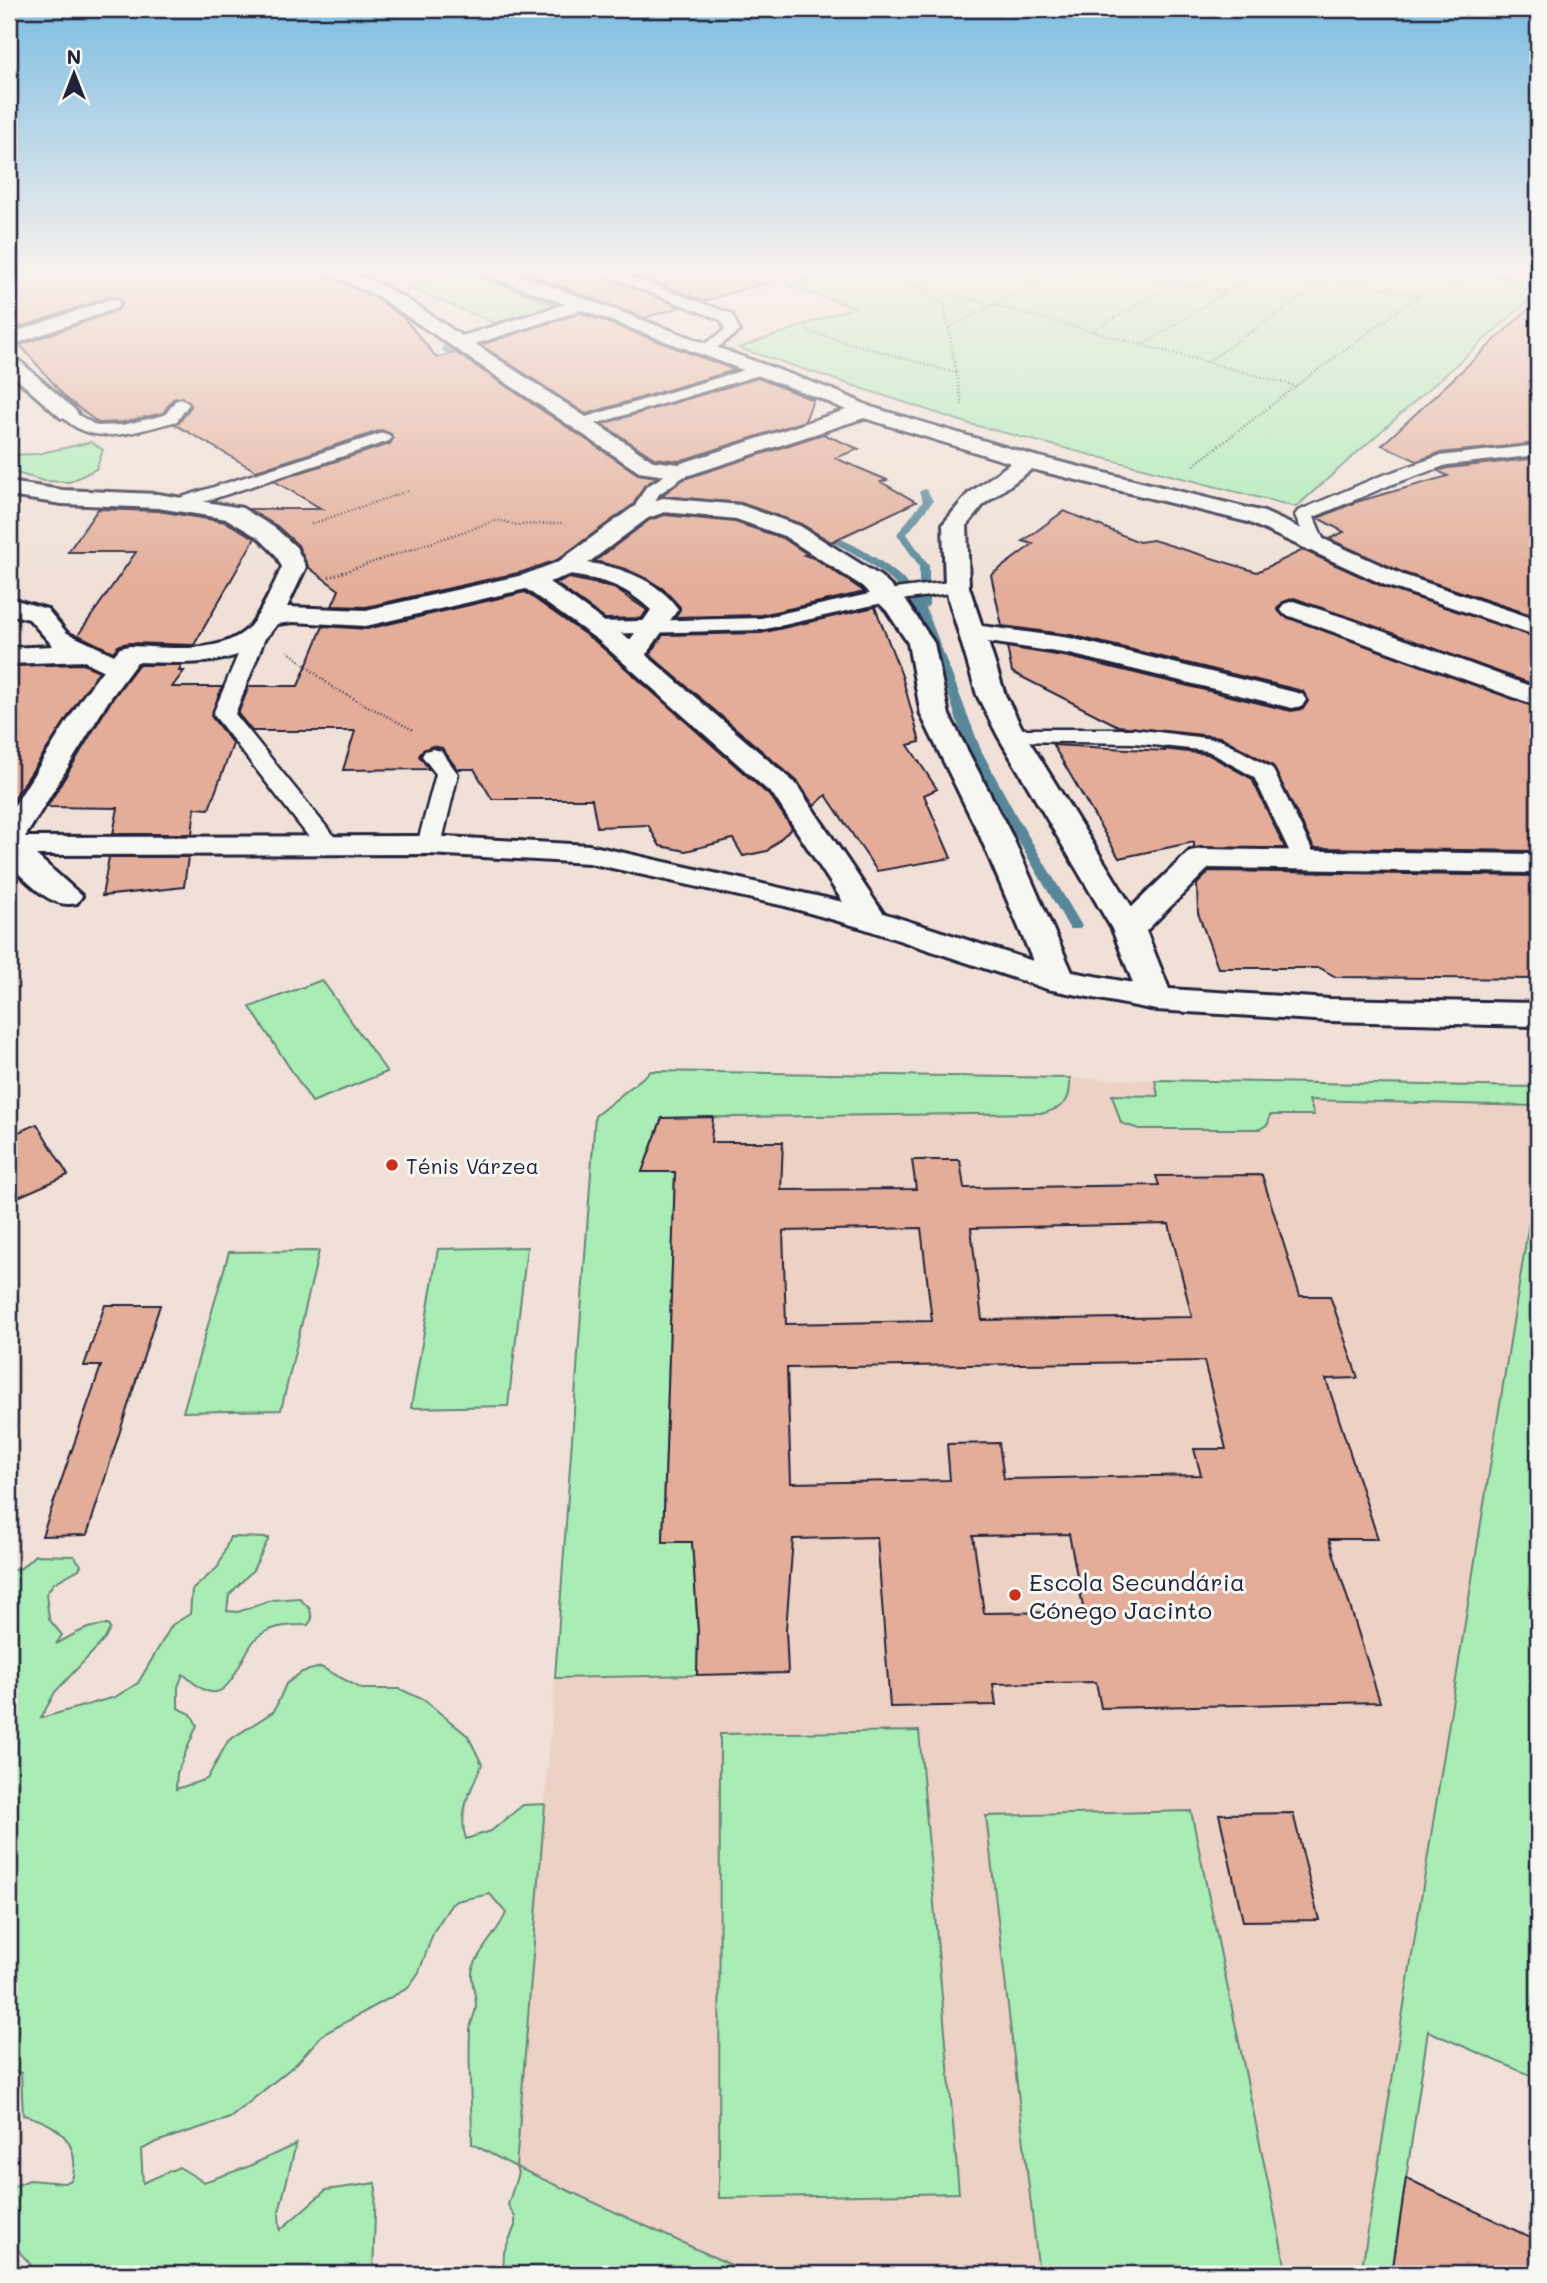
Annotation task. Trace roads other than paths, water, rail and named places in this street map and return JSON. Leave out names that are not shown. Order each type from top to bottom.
[{"type":"street","points":[[24,376],[68,414]]},
{"type":"street","points":[[509,376],[647,467],[673,475],[863,411]]},
{"type":"street","points":[[776,376],[863,411],[1028,461],[1256,517],[1394,580],[1538,628]]},
{"type":"street","points":[[1028,461],[976,499],[955,524],[957,587],[991,695],[1012,736],[1129,929],[1157,999]]},
{"type":"street","points":[[9,489],[62,497],[158,500],[234,513],[271,537],[287,552],[299,576],[345,617]]},
{"type":"street","points":[[9,656],[105,660],[129,654],[186,654],[229,648],[261,627],[293,614],[366,618],[530,581],[566,567],[640,508],[663,505],[740,512],[792,531],[871,581],[897,606],[921,643],[935,715],[996,836],[1059,981]]},
{"type":"street","points":[[566,567],[611,573],[646,592],[665,609],[632,656]]},
{"type":"street","points":[[261,627],[299,576]]},
{"type":"street","points":[[530,581],[599,628],[785,790],[871,920]]},
{"type":"street","points":[[9,606],[38,614],[58,639],[105,660]]},
{"type":"street","points":[[1293,609],[1538,698]]},
{"type":"street","points":[[970,632],[1070,646],[1292,701]]},
{"type":"street","points":[[9,838],[105,660]]},
{"type":"street","points":[[9,847],[429,845],[589,854],[791,898],[871,920],[1059,981],[1157,999],[1307,1009],[1538,1015]]},
{"type":"street","points":[[9,847],[66,896]]},
{"type":"street","points":[[1129,929],[1201,858],[1538,863]]},
{"type":"lane","points":[[582,423],[742,376]]},
{"type":"lane","points":[[68,414],[94,431],[123,430],[171,418],[181,404]]},
{"type":"lane","points":[[179,504],[383,438]]},
{"type":"lane","points":[[1317,546],[1304,515],[1384,481],[1445,460],[1538,450]]},
{"type":"lane","points":[[640,508],[673,475]]},
{"type":"lane","points":[[599,628],[761,624],[887,596],[957,587]]},
{"type":"lane","points":[[261,627],[224,714],[328,845]]},
{"type":"lane","points":[[1012,736],[1134,736],[1213,745],[1264,773],[1305,860]]},
{"type":"lane","points":[[429,845],[447,774],[433,756]]},
{"type":"waterway","points":[[924,492],[928,501],[902,534],[924,566],[924,605]]},
{"type":"waterway","points":[[718,498],[801,525],[832,539],[888,572],[909,591],[923,611],[960,716],[986,773],[1075,926]]},
{"type":"place","name":"Ténis Várzea","points":[[392,1165]]},
{"type":"place","name":"Escola Secundária Cónego Jacinto","points":[[1015,1595]]}]
